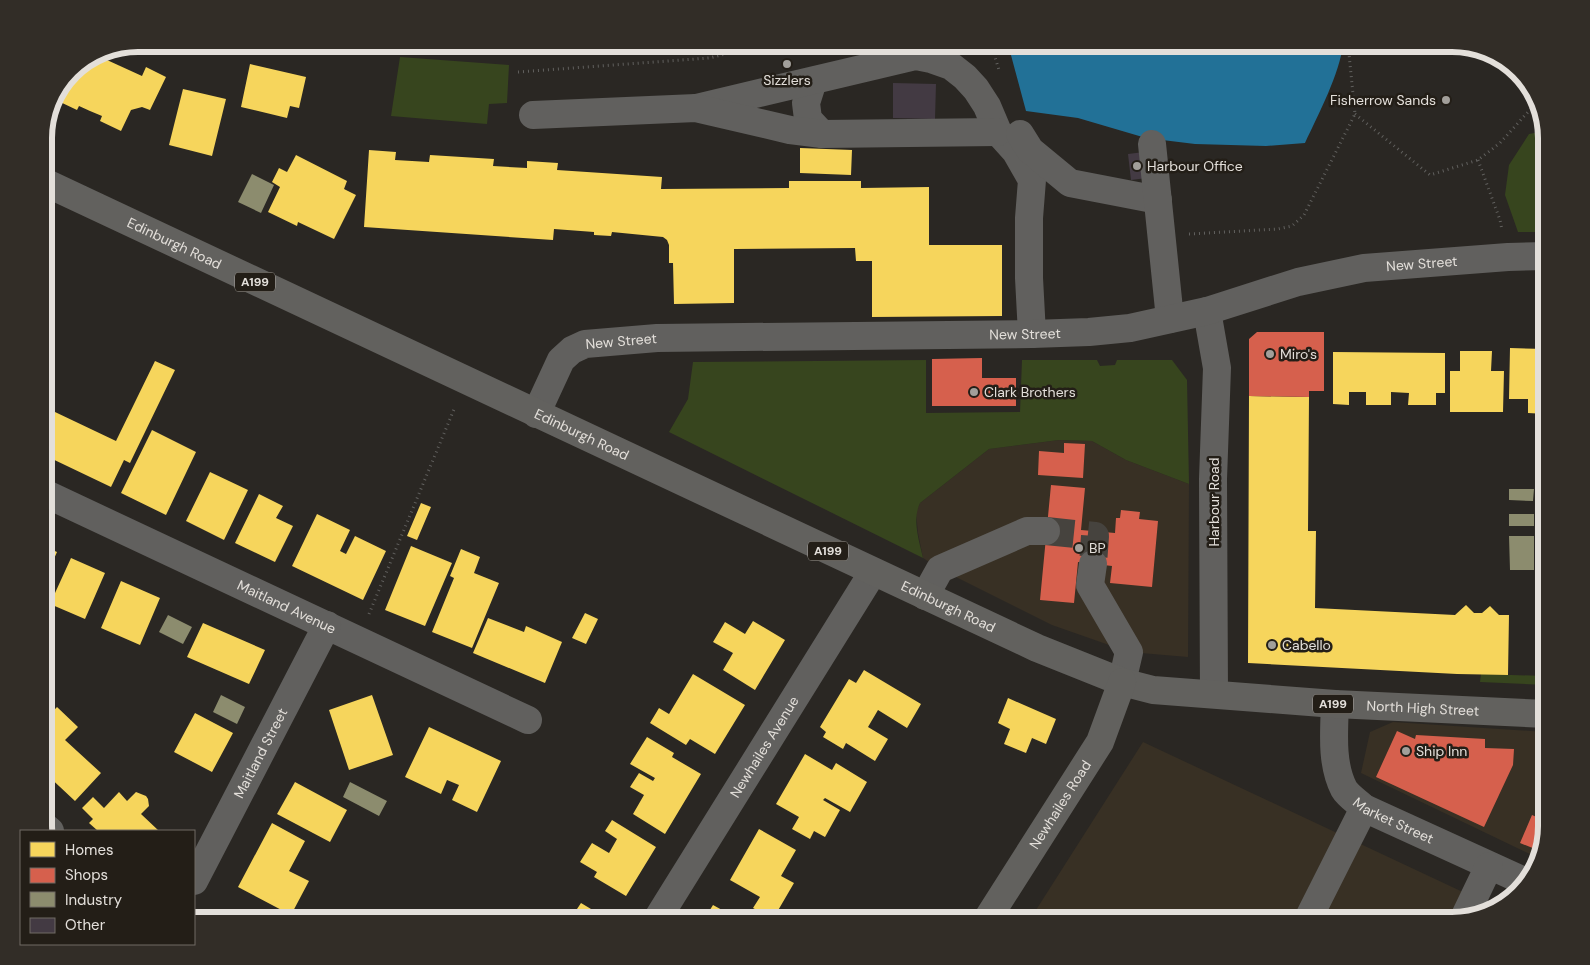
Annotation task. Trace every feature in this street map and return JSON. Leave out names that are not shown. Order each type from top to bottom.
[{"type":"main road","name":"Edinburgh Road","points":[[53,186],[873,572],[1038,648],[1122,682]]},
{"type":"main road","name":"North High Street","points":[[1122,682],[1153,690],[1335,704],[1538,714]]},
{"type":"main road","name":"Newhailes Road","points":[[992,912],[1100,742],[1122,682]]},
{"type":"street","points":[[533,115],[696,108],[916,56],[932,59],[950,66],[970,83],[987,106],[998,132],[1016,152],[1032,180],[1029,218],[1029,278],[1032,334]]},
{"type":"street","points":[[813,81],[806,103],[808,119],[822,134]]},
{"type":"street","points":[[992,92],[1030,150],[1070,183],[1158,200]]},
{"type":"street","points":[[696,108],[790,130],[822,134],[998,132]]},
{"type":"street","points":[[1152,144],[1170,319]]},
{"type":"street","name":"New Street","points":[[536,414],[561,360],[572,350],[585,344],[657,338],[1089,332],[1130,328],[1207,311],[1298,282],[1364,268],[1537,256]]},
{"type":"street","name":"Harbour Road","points":[[1207,311],[1217,368],[1213,479],[1214,694]]},
{"type":"street","name":"Maitland Avenue","points":[[53,497],[528,720]]},
{"type":"street","points":[[925,596],[940,569],[1027,531],[1046,532]]},
{"type":"street","points":[[1093,564],[1090,585],[1129,652],[1122,682]]},
{"type":"street","name":"Newhailes Avenue","points":[[662,912],[873,572]]},
{"type":"street","name":"Maitland Street","points":[[195,880],[327,625]]},
{"type":"street","name":"Market Street","points":[[1335,704],[1334,736],[1336,766],[1345,790],[1364,808],[1520,879]]},
{"type":"street","points":[[1312,912],[1364,808]]},
{"type":"street","points":[[1467,911],[1489,866]]},
{"type":"path","points":[[518,72],[709,58],[734,52]]},
{"type":"path","points":[[1164,256],[1182,234],[1278,229],[1292,226],[1304,215],[1355,114],[1349,52]]},
{"type":"path","points":[[1355,114],[1430,175],[1478,160],[1500,143],[1532,108]]},
{"type":"path","points":[[1478,160],[1496,207]]},
{"type":"path","points":[[358,640],[466,381]]},
{"type":"shaded area","points":[[1059,440],[1092,441],[1126,460],[1189,484],[1188,657],[1129,652],[1052,625],[940,569],[923,558],[916,512],[920,503],[989,449]]},
{"type":"shaded area","points":[[1393,722],[1538,731],[1538,826],[1532,855],[1361,773],[1370,732]]},
{"type":"shaded area","points":[[1143,742],[1488,904],[1463,912],[1035,912]]},
{"type":"green space","points":[[400,57],[509,65],[507,103],[489,104],[487,124],[391,116]]},
{"type":"green space","points":[[1537,133],[1537,232],[1518,232],[1505,195],[1509,165],[1529,134]]},
{"type":"green space","points":[[926,360],[926,413],[1020,412],[1022,360],[1097,360],[1100,366],[1115,365],[1117,360],[1172,360],[1187,380],[1189,484],[1126,460],[1092,441],[1059,440],[989,449],[920,503],[916,523],[923,558],[669,432],[688,399],[693,362]]},
{"type":"green space","points":[[1481,674],[1538,676],[1538,685],[1480,682]]},
{"type":"water","points":[[1010,52],[1342,52],[1333,81],[1305,143],[1266,146],[1195,144],[1146,138],[1078,118],[1026,111]]},
{"type":"building: Homes","points":[[105,59],[142,76],[146,67],[166,77],[150,110],[142,107],[131,110],[121,131],[100,121],[102,116],[79,106],[77,110],[61,102],[67,91],[91,67]]},
{"type":"building: Homes","points":[[250,64],[306,77],[299,108],[290,106],[287,118],[241,107]]},
{"type":"building: Homes","points":[[183,89],[226,99],[212,156],[169,145]]},
{"type":"building: Homes","points":[[800,148],[852,150],[851,175],[800,173]]},
{"type":"building: Homes","points":[[369,150],[396,152],[395,160],[429,162],[430,155],[494,159],[493,166],[527,168],[527,161],[558,163],[557,170],[662,177],[661,189],[789,188],[789,181],[861,181],[861,188],[929,187],[929,245],[1002,245],[1002,316],[872,317],[872,261],[856,261],[855,248],[734,249],[734,303],[674,304],[673,263],[669,263],[669,245],[663,237],[612,232],[611,236],[594,235],[594,232],[554,229],[553,240],[364,227]]},
{"type":"building: Homes","points":[[296,155],[347,181],[344,189],[356,195],[334,239],[298,222],[297,226],[268,212],[280,187],[272,182],[279,168],[287,172]]},
{"type":"building: Homes","points":[[1510,348],[1537,349],[1537,414],[1528,413],[1528,399],[1509,399]]},
{"type":"building: Homes","points":[[1460,351],[1492,351],[1491,371],[1504,371],[1503,412],[1450,412],[1450,371],[1460,371]]},
{"type":"building: Homes","points":[[1333,352],[1445,353],[1445,393],[1436,393],[1436,405],[1408,405],[1409,393],[1391,392],[1391,405],[1366,405],[1366,392],[1349,392],[1349,405],[1333,404]]},
{"type":"building: Homes","points":[[155,361],[175,370],[130,463],[124,460],[111,487],[53,459],[53,416],[55,412],[116,441]]},
{"type":"building: Homes","points":[[1249,396],[1309,397],[1308,531],[1316,531],[1315,608],[1455,615],[1466,605],[1474,613],[1482,613],[1490,606],[1499,615],[1509,615],[1508,675],[1248,663]]},
{"type":"building: Homes","points":[[152,430],[196,452],[166,515],[121,493]]},
{"type":"building: Homes","points":[[210,472],[248,490],[224,540],[186,521]]},
{"type":"building: Homes","points":[[259,494],[283,506],[276,518],[293,526],[275,562],[235,543]]},
{"type":"building: Homes","points":[[421,503],[431,507],[417,540],[407,536]]},
{"type":"building: Homes","points":[[317,514],[350,530],[340,551],[346,554],[355,536],[386,551],[363,600],[292,566]]},
{"type":"building: Homes","points":[[411,546],[452,563],[425,626],[385,610]]},
{"type":"building: Homes","points":[[461,549],[480,557],[474,573],[499,583],[472,648],[432,632],[454,578],[450,576]]},
{"type":"building: Homes","points":[[53,550],[57,552],[53,561]]},
{"type":"building: Homes","points":[[71,558],[105,573],[85,619],[53,605],[53,597]]},
{"type":"building: Homes","points":[[121,581],[160,598],[140,645],[101,628]]},
{"type":"building: Homes","points":[[585,613],[598,619],[586,644],[572,638]]},
{"type":"building: Homes","points":[[488,618],[524,632],[526,626],[562,642],[545,683],[473,653]]},
{"type":"building: Homes","points":[[753,621],[785,640],[755,690],[723,670],[733,653],[713,642],[725,622],[745,634]]},
{"type":"building: Homes","points":[[203,623],[265,650],[249,684],[187,657]]},
{"type":"building: Homes","points":[[864,670],[921,704],[907,728],[878,710],[868,727],[888,739],[875,761],[846,743],[843,749],[823,737],[826,732],[820,727],[849,679],[856,683]]},
{"type":"building: Homes","points":[[693,674],[745,705],[715,754],[690,739],[686,745],[650,723],[659,708],[669,714]]},
{"type":"building: Homes","points":[[372,695],[393,755],[349,770],[329,710]]},
{"type":"building: Homes","points":[[1008,698],[1056,719],[1046,744],[1032,738],[1026,753],[1004,744],[1010,729],[998,723]]},
{"type":"building: Homes","points":[[57,707],[78,727],[65,740],[101,773],[75,801],[53,780],[53,711]]},
{"type":"building: Homes","points":[[195,713],[233,733],[212,772],[174,752]]},
{"type":"building: Homes","points":[[429,727],[501,761],[477,812],[452,800],[459,785],[447,780],[441,794],[405,777]]},
{"type":"building: Homes","points":[[647,737],[674,753],[672,757],[701,774],[665,834],[633,814],[644,795],[630,787],[639,773],[653,781],[655,778],[630,764]]},
{"type":"building: Homes","points":[[805,754],[832,770],[836,763],[867,782],[850,812],[825,798],[823,800],[840,810],[825,837],[814,831],[810,839],[792,829],[799,817],[776,804]]},
{"type":"building: Homes","points":[[295,782],[347,810],[330,842],[277,814]]},
{"type":"building: Homes","points":[[119,792],[127,801],[136,792],[146,796],[149,806],[141,814],[158,830],[97,830],[89,823],[93,819],[82,808],[93,797],[104,808]]},
{"type":"building: Homes","points":[[612,820],[656,847],[626,896],[594,877],[597,872],[580,862],[592,843],[609,853],[617,839],[605,831]]},
{"type":"building: Homes","points":[[272,823],[305,841],[289,871],[309,881],[293,912],[285,912],[238,887]]},
{"type":"building: Homes","points":[[759,829],[796,850],[781,876],[794,883],[777,912],[760,912],[753,908],[760,897],[730,880]]},
{"type":"building: Homes","points":[[581,903],[596,912],[575,912]]},
{"type":"building: Homes","points":[[713,905],[726,912],[709,912]]},
{"type":"building: Shops","points":[[1257,332],[1324,332],[1324,391],[1309,391],[1309,397],[1249,396],[1249,339]]},
{"type":"building: Shops","name":"Clark Brothers","points":[[982,358],[982,378],[1016,378],[1016,406],[932,406],[932,359]]},
{"type":"building: Shops","points":[[1064,443],[1085,444],[1083,478],[1038,475],[1039,451],[1064,453]]},
{"type":"building: Shops","name":"BP","points":[[1051,485],[1085,488],[1081,530],[1115,533],[1116,518],[1120,518],[1121,510],[1140,512],[1139,519],[1158,521],[1152,587],[1110,583],[1112,566],[1078,562],[1074,603],[1040,600]]},
{"type":"building: Shops","points":[[1397,731],[1415,739],[1416,735],[1485,739],[1485,748],[1514,749],[1513,765],[1484,827],[1376,777]]},
{"type":"building: Shops","points":[[1532,815],[1538,818],[1535,849],[1520,843]]},
{"type":"building: Industry","points":[[252,174],[274,185],[261,213],[238,202]]},
{"type":"building: Industry","points":[[1509,489],[1534,489],[1533,501],[1509,500]]},
{"type":"building: Industry","points":[[1509,514],[1534,514],[1534,526],[1509,526]]},
{"type":"building: Industry","points":[[1509,536],[1534,536],[1534,570],[1510,570]]},
{"type":"building: Industry","points":[[168,615],[192,627],[183,644],[159,632]]},
{"type":"building: Industry","points":[[221,695],[245,707],[237,724],[213,712]]},
{"type":"building: Industry","points":[[350,782],[387,801],[379,816],[343,797]]},
{"type":"building: Other","points":[[893,83],[936,84],[935,119],[893,118]]},
{"type":"building: Other","name":"Harbour Office","points":[[1144,152],[1147,178],[1131,180],[1128,154]]},
{"type":"tunnel","points":[[1046,531],[1095,536],[1093,564]]},
{"type":"place","name":"Sizzlers","points":[[787,64]]},
{"type":"place","name":"Fisherrow Sands","points":[[1446,100]]},
{"type":"place","name":"Harbour Office","points":[[1137,166]]},
{"type":"place","name":"Miro's","points":[[1270,354]]},
{"type":"place","name":"Clark Brothers","points":[[974,392]]},
{"type":"place","name":"BP","points":[[1079,548]]},
{"type":"place","name":"Cabello","points":[[1272,645]]},
{"type":"place","name":"Ship Inn","points":[[1406,751]]}]
